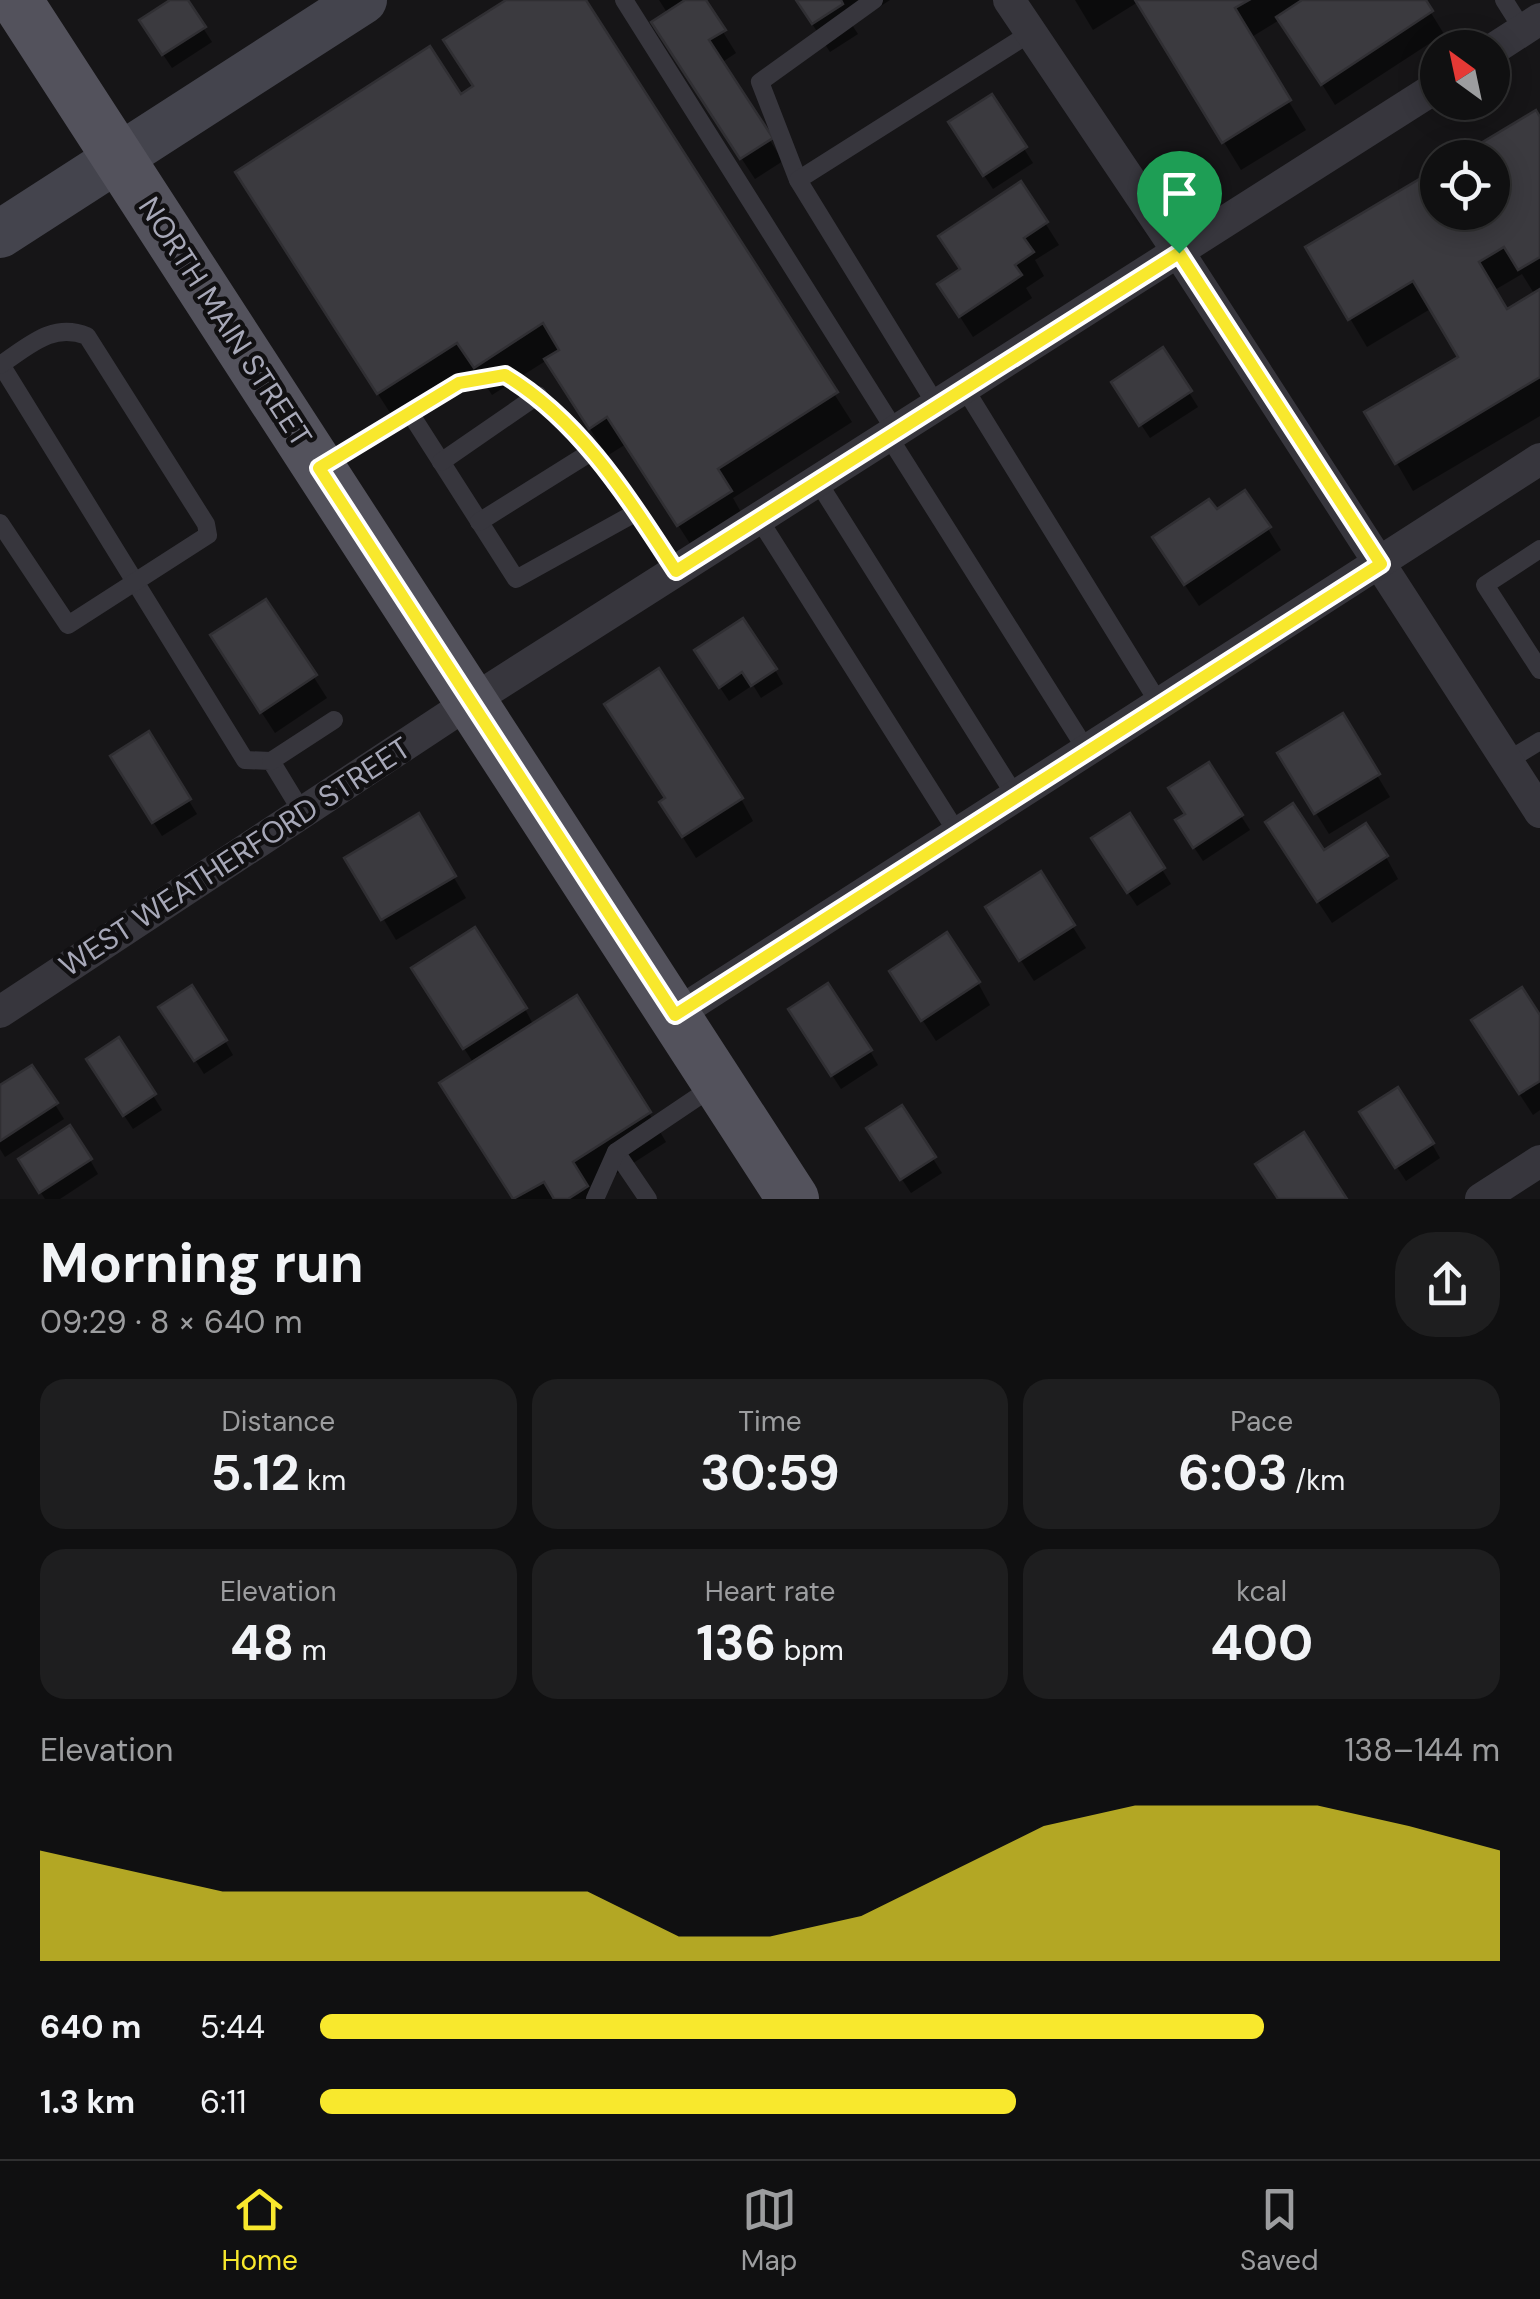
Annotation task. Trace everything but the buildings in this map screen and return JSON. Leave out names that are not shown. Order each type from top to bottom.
[{"type":"main road","name":"NORTH MAIN STREET","points":[[16,0],[792,1199]]},
{"type":"street","points":[[0,234],[363,0]]},
{"type":"street","points":[[1009,0],[1179,253],[1540,812]]},
{"type":"street","points":[[1510,39],[1532,25]]},
{"type":"street","name":"WEST WEATHERFORD STREET","points":[[0,1012],[470,702],[1420,98]]},
{"type":"street","points":[[675,1015],[1381,564],[1536,470]]},
{"type":"street","points":[[1482,1199],[1540,1162]]},
{"type":"lane","points":[[624,0],[1087,751]]},
{"type":"lane","points":[[874,0],[760,82],[798,180],[1160,705]]},
{"type":"lane","points":[[1504,0],[1532,25]]},
{"type":"lane","points":[[798,180],[1032,32]]},
{"type":"lane","points":[[0,523],[68,625],[133,580],[208,534],[206,524],[87,336],[69,329],[52,331],[0,364],[133,580],[245,760],[271,761],[334,720]]},
{"type":"lane","points":[[319,468],[459,383],[505,375],[538,395],[591,452],[676,571]]},
{"type":"lane","points":[[441,462],[538,395]]},
{"type":"lane","points":[[410,413],[516,579],[637,512]]},
{"type":"lane","points":[[479,522],[591,452]]},
{"type":"lane","points":[[818,482],[1016,796]]},
{"type":"lane","points":[[759,519],[958,834]]},
{"type":"lane","points":[[1540,549],[1486,585],[1540,670]]},
{"type":"lane","points":[[1507,761],[1540,741]]},
{"type":"lane","points":[[271,761],[302,812]]},
{"type":"lane","points":[[594,1199],[616,1152],[718,1083]]},
{"type":"lane","points":[[616,1152],[648,1199]]},
{"type":"route","points":[[1179,253],[1381,564],[675,1015],[319,468],[459,383],[505,375],[538,395],[611,473],[676,571],[1179,253]]}]
